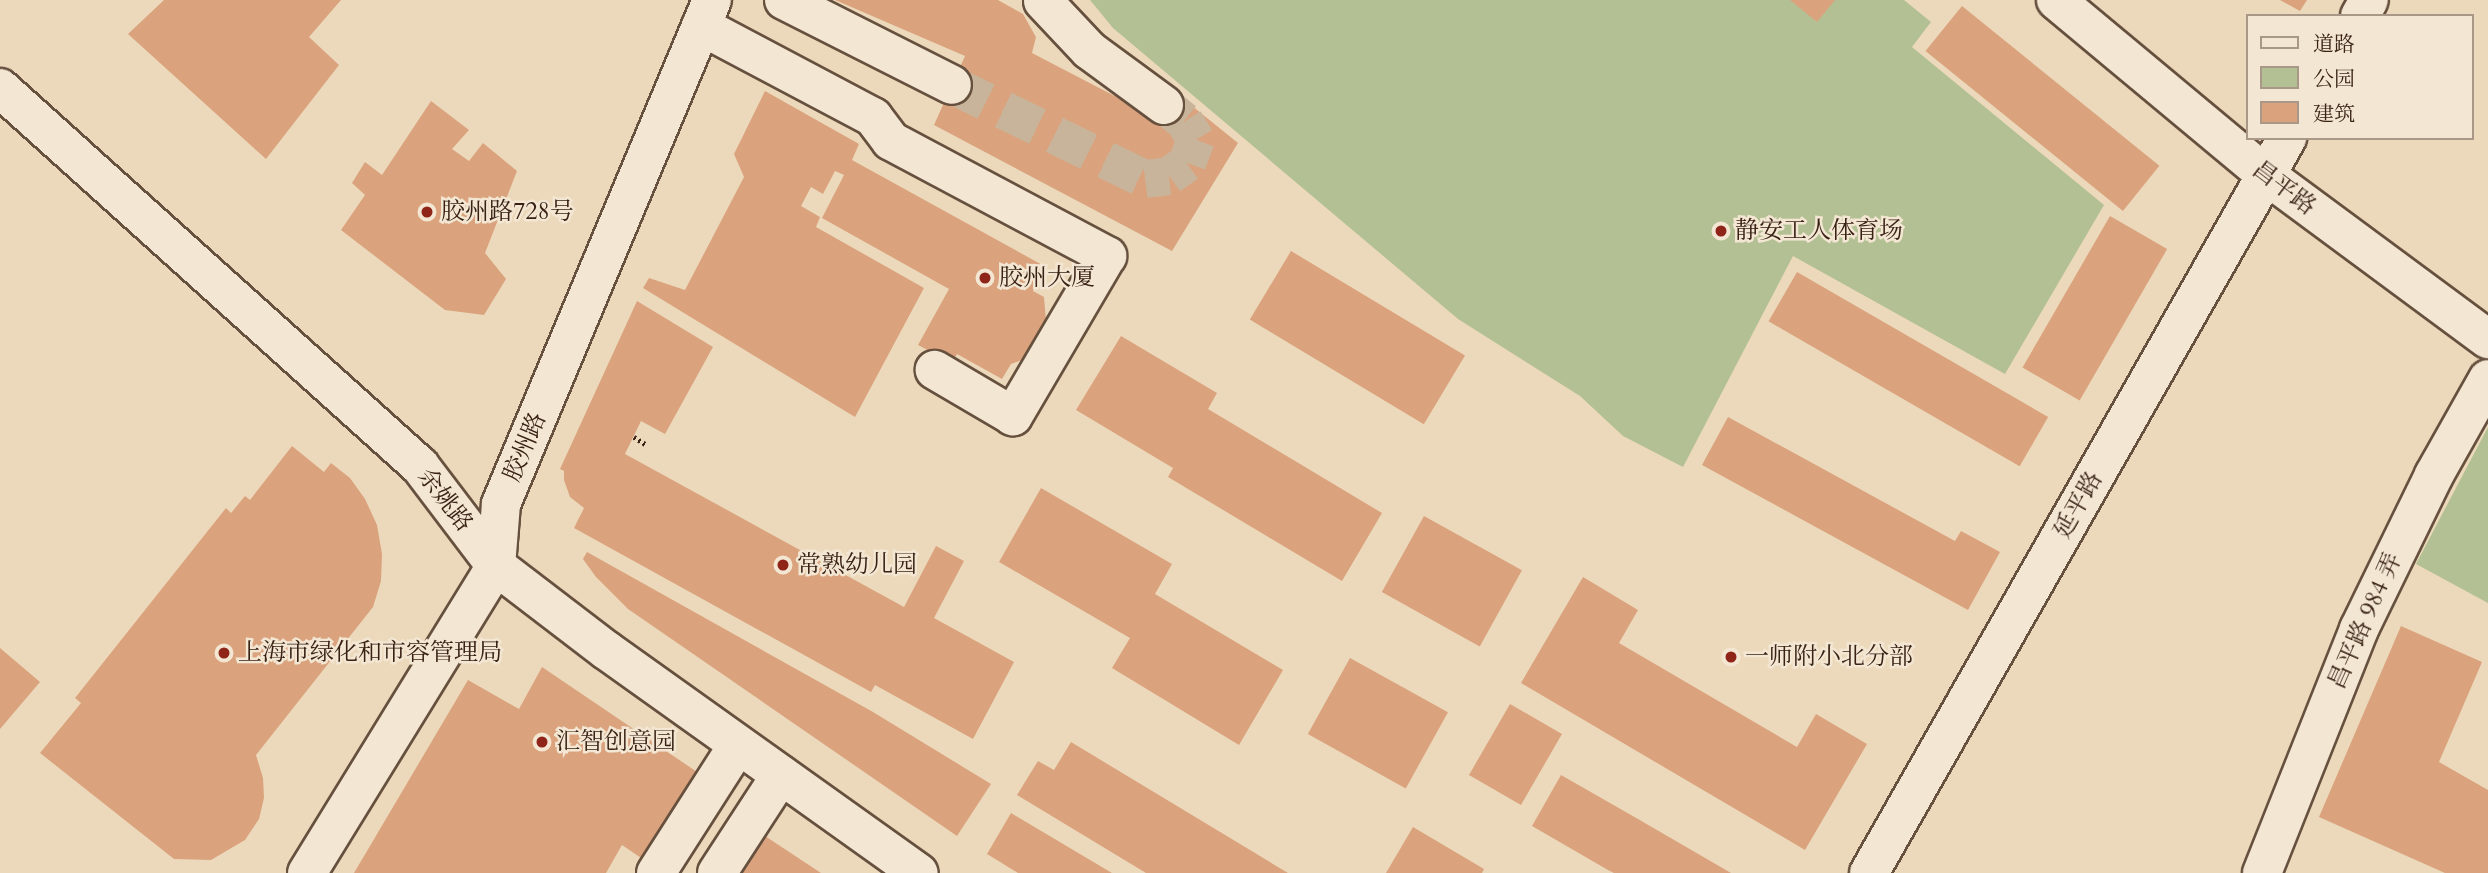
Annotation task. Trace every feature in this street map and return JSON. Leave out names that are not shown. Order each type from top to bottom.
[{"type":"street","points":[[784,0],[952,85]]},
{"type":"street","name":"昌平路","points":[[2056,0],[2266,175],[2488,338]]},
{"type":"street","points":[[1043,1],[1089,51],[1164,105]]},
{"type":"street","points":[[707,13],[873,117],[891,141],[1107,256],[1013,416],[935,370]]},
{"type":"street","name":"胶州路","points":[[307,873],[496,566],[501,505],[707,13]]},
{"type":"street","name":"余姚路","points":[[0,88],[419,466],[496,566],[738,745],[919,873]]},
{"type":"street","name":"延平路","points":[[1869,873],[2286,140]]},
{"type":"street","name":"昌平路 984 弄","points":[[2262,873],[2359,629],[2429,485],[2488,379]]},
{"type":"street","points":[[656,873],[738,745]]},
{"type":"street","points":[[717,873],[781,775]]},
{"type":"path","points":[[634,437],[648,444]]},
{"type":"green space","name":"静安工人体育场","points":[[1090,0],[1904,0],[1931,22],[1912,47],[2104,205],[2005,374],[1793,256],[1683,467],[1623,436],[1580,396],[1458,319],[1113,28]]},
{"type":"green space","points":[[2488,427],[2488,603],[2416,564]]},
{"type":"building","points":[[164,0],[341,0],[309,37],[339,65],[266,159],[128,34]]},
{"type":"building","points":[[835,0],[998,0],[1023,14],[1036,37],[1032,53],[1157,118],[1171,89],[1238,143],[1172,251],[934,125],[965,56]]},
{"type":"building","points":[[1790,0],[1835,0],[1817,22]]},
{"type":"building","points":[[2280,0],[2307,0],[2300,11]]},
{"type":"building","points":[[1962,6],[2159,166],[2123,211],[1925,51]]},
{"type":"building","points":[[765,91],[859,144],[852,160],[1046,267],[1033,291],[1044,297],[1046,320],[1027,358],[1011,364],[1002,379],[957,354],[952,363],[918,345],[949,289],[822,218],[844,175],[835,171],[823,194],[811,187],[801,206],[820,217],[816,227],[924,288],[855,417],[643,288],[649,278],[685,290],[744,177],[734,154]]},
{"type":"building","name":"胶州路728号","points":[[431,101],[469,130],[452,149],[469,161],[483,143],[517,171],[485,253],[506,279],[484,315],[445,310],[341,230],[365,195],[352,183],[365,162],[382,175]]},
{"type":"building","points":[[2110,216],[2167,249],[2080,401],[2022,368]]},
{"type":"building","points":[[1291,251],[1465,356],[1424,424],[1250,320]]},
{"type":"building","points":[[1797,272],[2048,417],[2020,466],[1768,321]]},
{"type":"building","points":[[637,301],[713,347],[665,434],[641,421],[625,454],[904,607],[936,546],[964,561],[934,618],[1014,662],[973,739],[875,685],[871,692],[574,528],[584,508],[570,497],[564,471],[560,469]]},
{"type":"building","points":[[1121,336],[1217,393],[1208,409],[1382,513],[1342,581],[1168,477],[1173,468],[1076,410]]},
{"type":"building","points":[[1728,417],[1955,541],[1961,531],[2000,552],[1968,610],[1702,465]]},
{"type":"building","name":"上海市绿化和市容管理局","points":[[292,446],[324,472],[331,463],[350,478],[365,499],[377,525],[382,554],[381,581],[373,607],[256,755],[263,778],[264,798],[259,819],[245,840],[211,860],[174,859],[40,753],[81,703],[75,698],[226,508],[231,513],[245,496],[250,500]]},
{"type":"building","points":[[1041,488],[1172,564],[1155,594],[1283,670],[1239,745],[1112,668],[1130,638],[999,562]]},
{"type":"building","points":[[1424,516],[1522,570],[1480,646],[1382,592]]},
{"type":"building","points":[[587,552],[873,712],[991,784],[957,836],[628,609],[596,577],[583,559]]},
{"type":"building","points":[[1583,577],[1638,610],[1619,643],[1797,747],[1816,714],[1867,744],[1805,850],[1521,683]]},
{"type":"building","points":[[2401,626],[2482,662],[2439,762],[2488,790],[2488,873],[2445,873],[2319,817]]},
{"type":"building","points":[[0,648],[40,682],[0,729]]},
{"type":"building","points":[[1350,658],[1448,712],[1406,788],[1308,734]]},
{"type":"building","name":"汇智创意园","points":[[542,667],[703,776],[647,862],[622,845],[606,873],[354,873],[468,680],[519,709]]},
{"type":"building","points":[[1510,704],[1562,734],[1521,805],[1469,775]]},
{"type":"building","points":[[1071,742],[1288,873],[1146,873],[1017,795],[1038,761],[1054,770]]},
{"type":"building","points":[[1561,775],[1731,873],[1614,873],[1608,870],[1532,826]]},
{"type":"building","points":[[1011,813],[1112,873],[1018,873],[987,854]]},
{"type":"building","points":[[1413,827],[1484,869],[1482,873],[1386,873]]},
{"type":"building","points":[[759,832],[821,873],[732,873]]},
{"type":"tunnel","points":[[952,85],[1145,179],[1169,176],[1187,163],[1196,140],[1184,121],[1164,105]]},
{"type":"place","name":"胶州路728号","points":[[427,212]]},
{"type":"place","name":"静安工人体育场","points":[[1721,231]]},
{"type":"place","name":"胶州大厦","points":[[985,278]]},
{"type":"place","name":"常熟幼儿园","points":[[783,565]]},
{"type":"place","name":"上海市绿化和市容管理局","points":[[224,653]]},
{"type":"place","name":"一师附小北分部","points":[[1731,657]]},
{"type":"place","name":"汇智创意园","points":[[542,742]]}]
